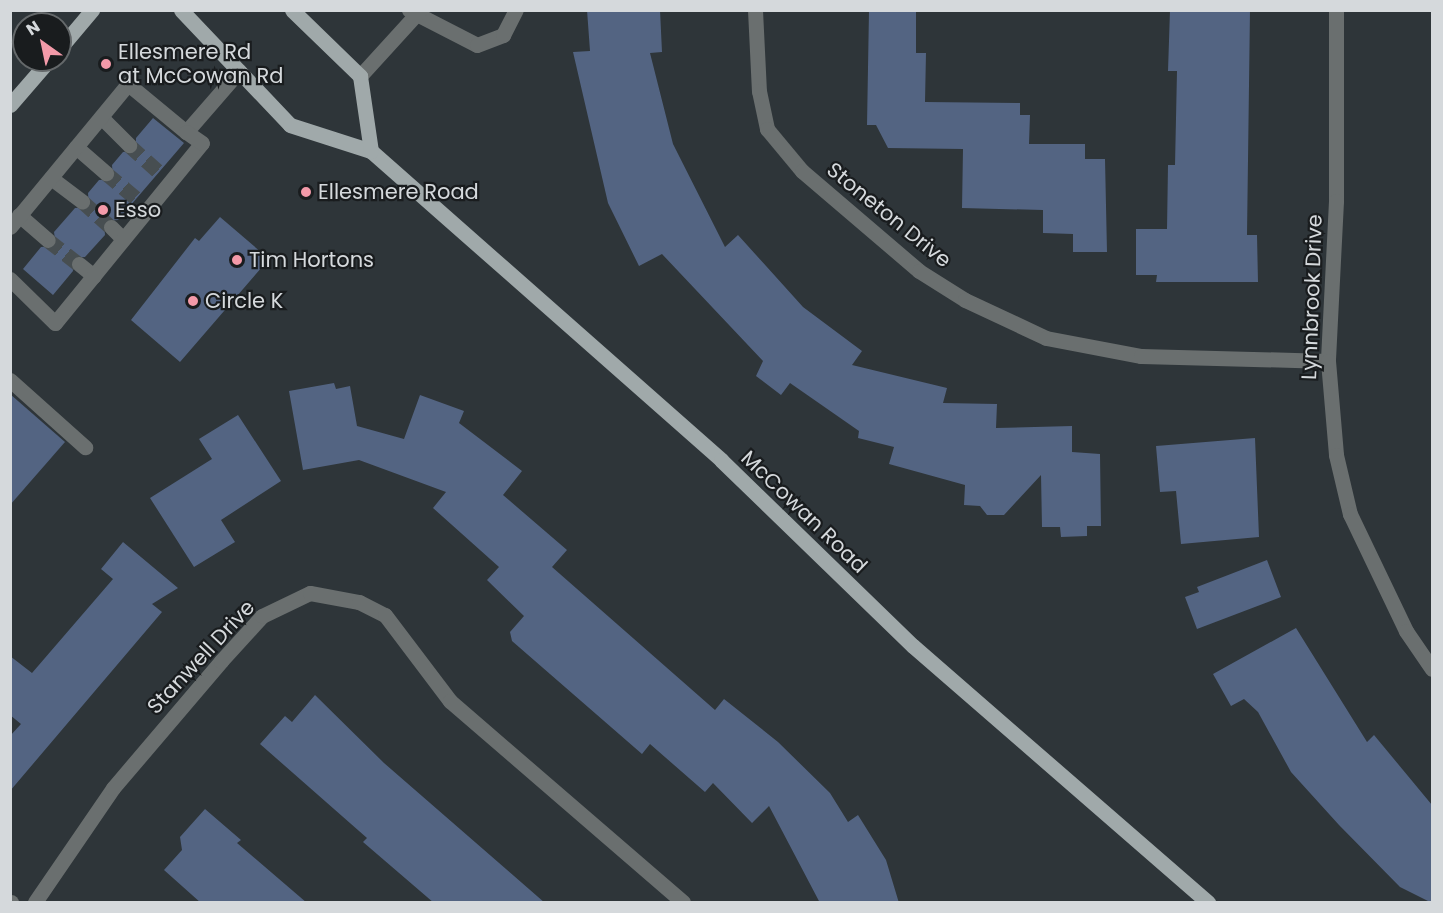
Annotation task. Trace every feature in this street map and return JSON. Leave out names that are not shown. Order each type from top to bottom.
[{"type":"main road","points":[[72,34],[92,10]]},
{"type":"main road","name":"McCowan Road","points":[[181,10],[290,125],[372,151],[721,460],[913,646],[1208,903]]},
{"type":"main road","points":[[292,10],[360,76],[372,151]]},
{"type":"main road","points":[[10,105],[39,72]]},
{"type":"street","points":[[360,76],[415,12],[477,45],[503,34],[516,10]]},
{"type":"street","name":"Stoneton Drive","points":[[755,10],[759,91],[767,129],[802,171],[919,271],[965,300],[1046,338],[1141,356],[1328,362]]},
{"type":"street","name":"Lynnbrook Drive","points":[[1336,10],[1336,201],[1328,362],[1336,455],[1350,514],[1406,631],[1432,669]]},
{"type":"street","points":[[186,132],[239,71]]},
{"type":"street","points":[[10,279],[55,323],[147,210],[164,177],[202,143],[128,84],[15,221],[48,240]]},
{"type":"street","points":[[101,117],[129,145]]},
{"type":"street","points":[[76,147],[106,172]]},
{"type":"street","points":[[51,178],[82,201]]},
{"type":"street","points":[[136,198],[147,210]]},
{"type":"street","points":[[111,227],[123,239]]},
{"type":"street","points":[[79,264],[94,276]]},
{"type":"street","points":[[10,380],[85,447]]},
{"type":"street","name":"Stanwell Drive","points":[[35,903],[112,788],[221,661],[262,616],[310,593],[359,602],[385,615],[450,700],[683,903]]},
{"type":"building","points":[[587,10],[660,10],[662,52],[650,53],[673,144],[725,247],[738,235],[803,307],[862,351],[852,365],[947,388],[943,403],[997,404],[996,428],[1072,426],[1072,452],[1100,454],[1101,526],[1087,526],[1087,536],[1061,537],[1060,527],[1042,527],[1041,475],[1004,515],[987,515],[980,506],[964,505],[965,485],[889,464],[894,447],[858,438],[859,431],[790,383],[781,395],[756,376],[763,361],[662,254],[639,266],[608,203],[573,52],[590,51]]},
{"type":"building","points":[[869,10],[916,10],[916,53],[926,53],[925,102],[1020,103],[1020,115],[1030,115],[1029,144],[1085,144],[1085,159],[1105,159],[1107,252],[1073,252],[1073,234],[1043,233],[1043,210],[962,208],[963,149],[888,148],[876,125],[867,125]]},
{"type":"building","points":[[1170,10],[1250,10],[1247,235],[1257,235],[1258,282],[1156,282],[1157,275],[1136,275],[1136,229],[1167,229],[1168,165],[1175,165],[1177,71],[1168,71]]},
{"type":"building","points":[[153,118],[184,143],[118,220],[104,221],[105,235],[85,257],[72,258],[73,271],[53,295],[23,269],[41,247],[56,246],[54,232],[75,208],[89,207],[88,193],[99,180],[113,180],[112,165],[123,152],[136,151],[136,138]]},
{"type":"building","points":[[220,217],[269,259],[180,362],[131,320],[195,238],[199,241]]},
{"type":"building","points":[[334,383],[336,389],[350,386],[357,426],[404,439],[420,395],[464,411],[459,423],[522,471],[503,495],[567,550],[552,567],[715,710],[724,699],[778,742],[830,793],[848,822],[858,815],[886,860],[899,903],[820,903],[769,806],[752,823],[713,783],[705,792],[650,744],[642,754],[512,641],[510,632],[524,616],[487,580],[499,567],[433,508],[446,492],[359,460],[303,470],[289,391]]},
{"type":"building","points":[[10,394],[65,442],[10,505]]},
{"type":"building","points":[[238,415],[281,481],[221,520],[235,542],[194,567],[150,498],[212,459],[199,439]]},
{"type":"building","points":[[1255,438],[1259,537],[1181,544],[1176,491],[1160,492],[1156,446]]},
{"type":"building","points":[[123,542],[178,588],[152,604],[162,612],[10,791],[10,736],[21,724],[10,715],[10,656],[32,673],[113,579],[101,569]]},
{"type":"building","points":[[1267,560],[1281,597],[1197,629],[1185,597],[1199,592],[1197,587]]},
{"type":"building","points":[[1296,628],[1367,742],[1374,735],[1432,805],[1432,903],[1400,887],[1339,825],[1291,772],[1258,712],[1244,699],[1231,706],[1213,674]]},
{"type":"building","points":[[315,695],[384,763],[545,903],[434,903],[363,842],[367,838],[260,744],[285,716],[292,722]]},
{"type":"building","points":[[205,809],[241,840],[237,843],[307,903],[201,903],[164,870],[182,850],[180,837]]},
{"type":"tunnel","points":[[129,145],[159,172]]},
{"type":"tunnel","points":[[106,173],[136,198]]},
{"type":"tunnel","points":[[82,201],[111,227]]},
{"type":"tunnel","points":[[48,240],[79,264]]},
{"type":"place","name":"Ellesmere Rd at McCowan Rd","points":[[106,64]]},
{"type":"place","name":"Ellesmere Road","points":[[306,192]]},
{"type":"place","name":"Esso","points":[[103,210]]},
{"type":"place","name":"Tim Hortons","points":[[237,260]]},
{"type":"place","name":"Circle K","points":[[193,301]]}]
